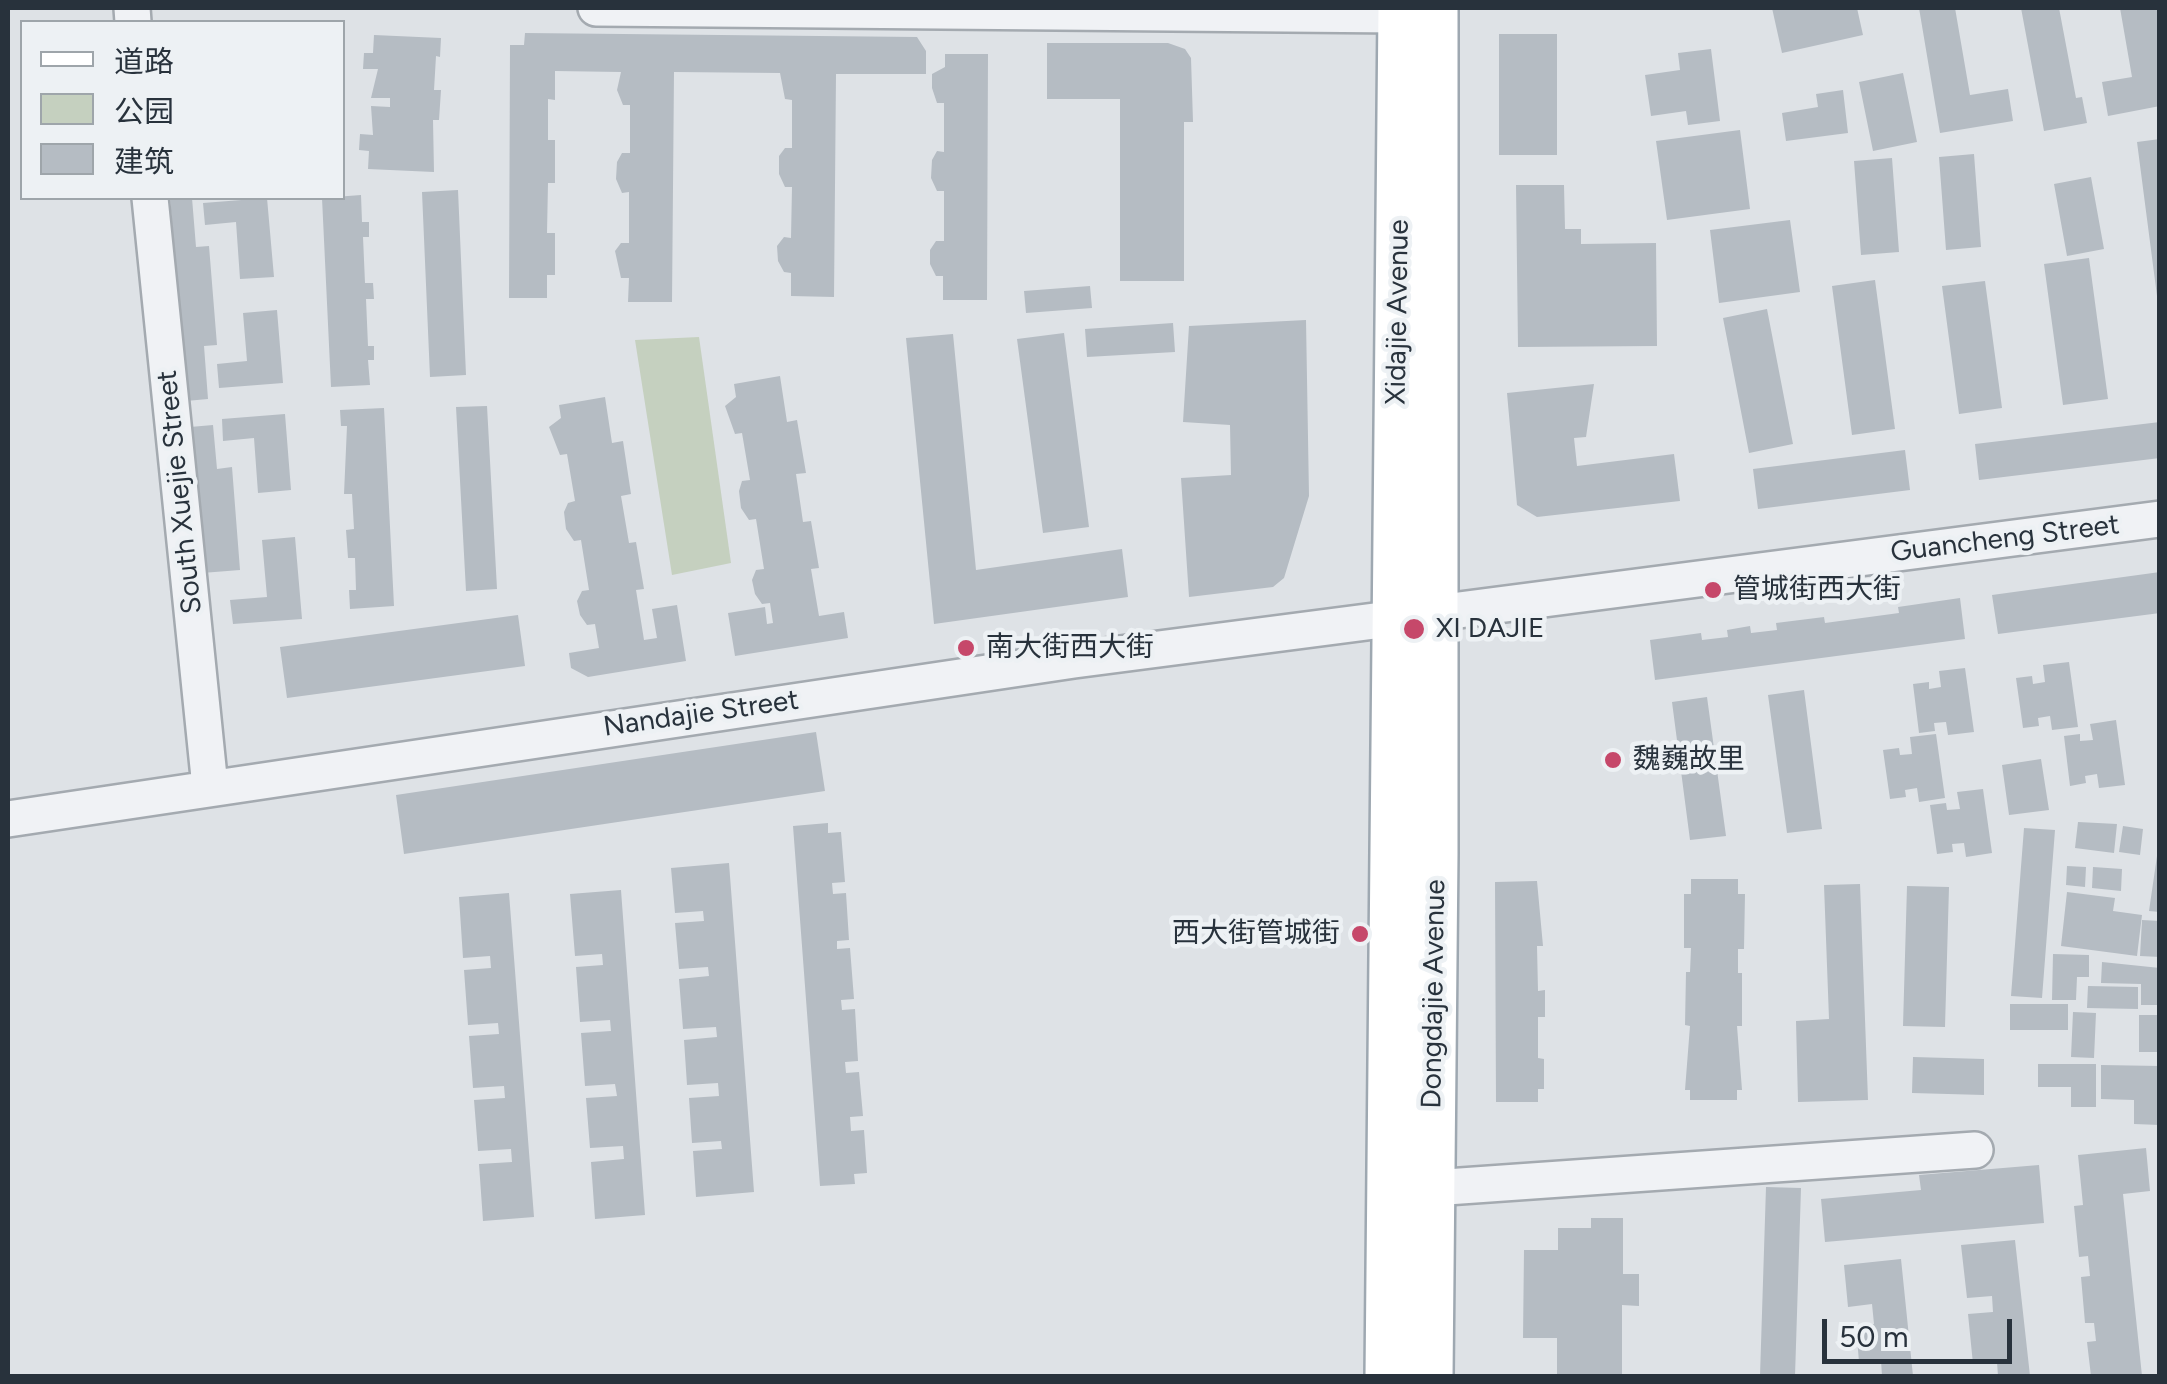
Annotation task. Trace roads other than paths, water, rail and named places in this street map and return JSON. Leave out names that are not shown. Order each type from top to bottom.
[{"type":"main road","name":"Xidajie Avenue","points":[[1412,10],[1414,613]]},
{"type":"main road","name":"Dongdajie Avenue","points":[[1414,613],[1432,1188],[1430,1376]]},
{"type":"main road","name":"Dongdajie Avenue","points":[[1388,1376],[1414,613]]},
{"type":"street","points":[[596,8],[1412,10]]},
{"type":"street","name":"South Xuejie Street","points":[[150,200],[210,787]]},
{"type":"street","name":"Guancheng Street","points":[[1414,613],[2160,519]]},
{"type":"street","name":"Nandajie Street","points":[[8,819],[1414,613]]},
{"type":"street","points":[[1432,1188],[1975,1150]]},
{"type":"place","name":"管城街西大街","points":[[1713,590]]},
{"type":"place","name":"XI DAJIE","points":[[1414,629]]},
{"type":"place","name":"南大街西大街","points":[[966,648]]},
{"type":"place","name":"魏巍故里","points":[[1613,760]]},
{"type":"place","name":"西大街管城街","points":[[1360,934]]}]
